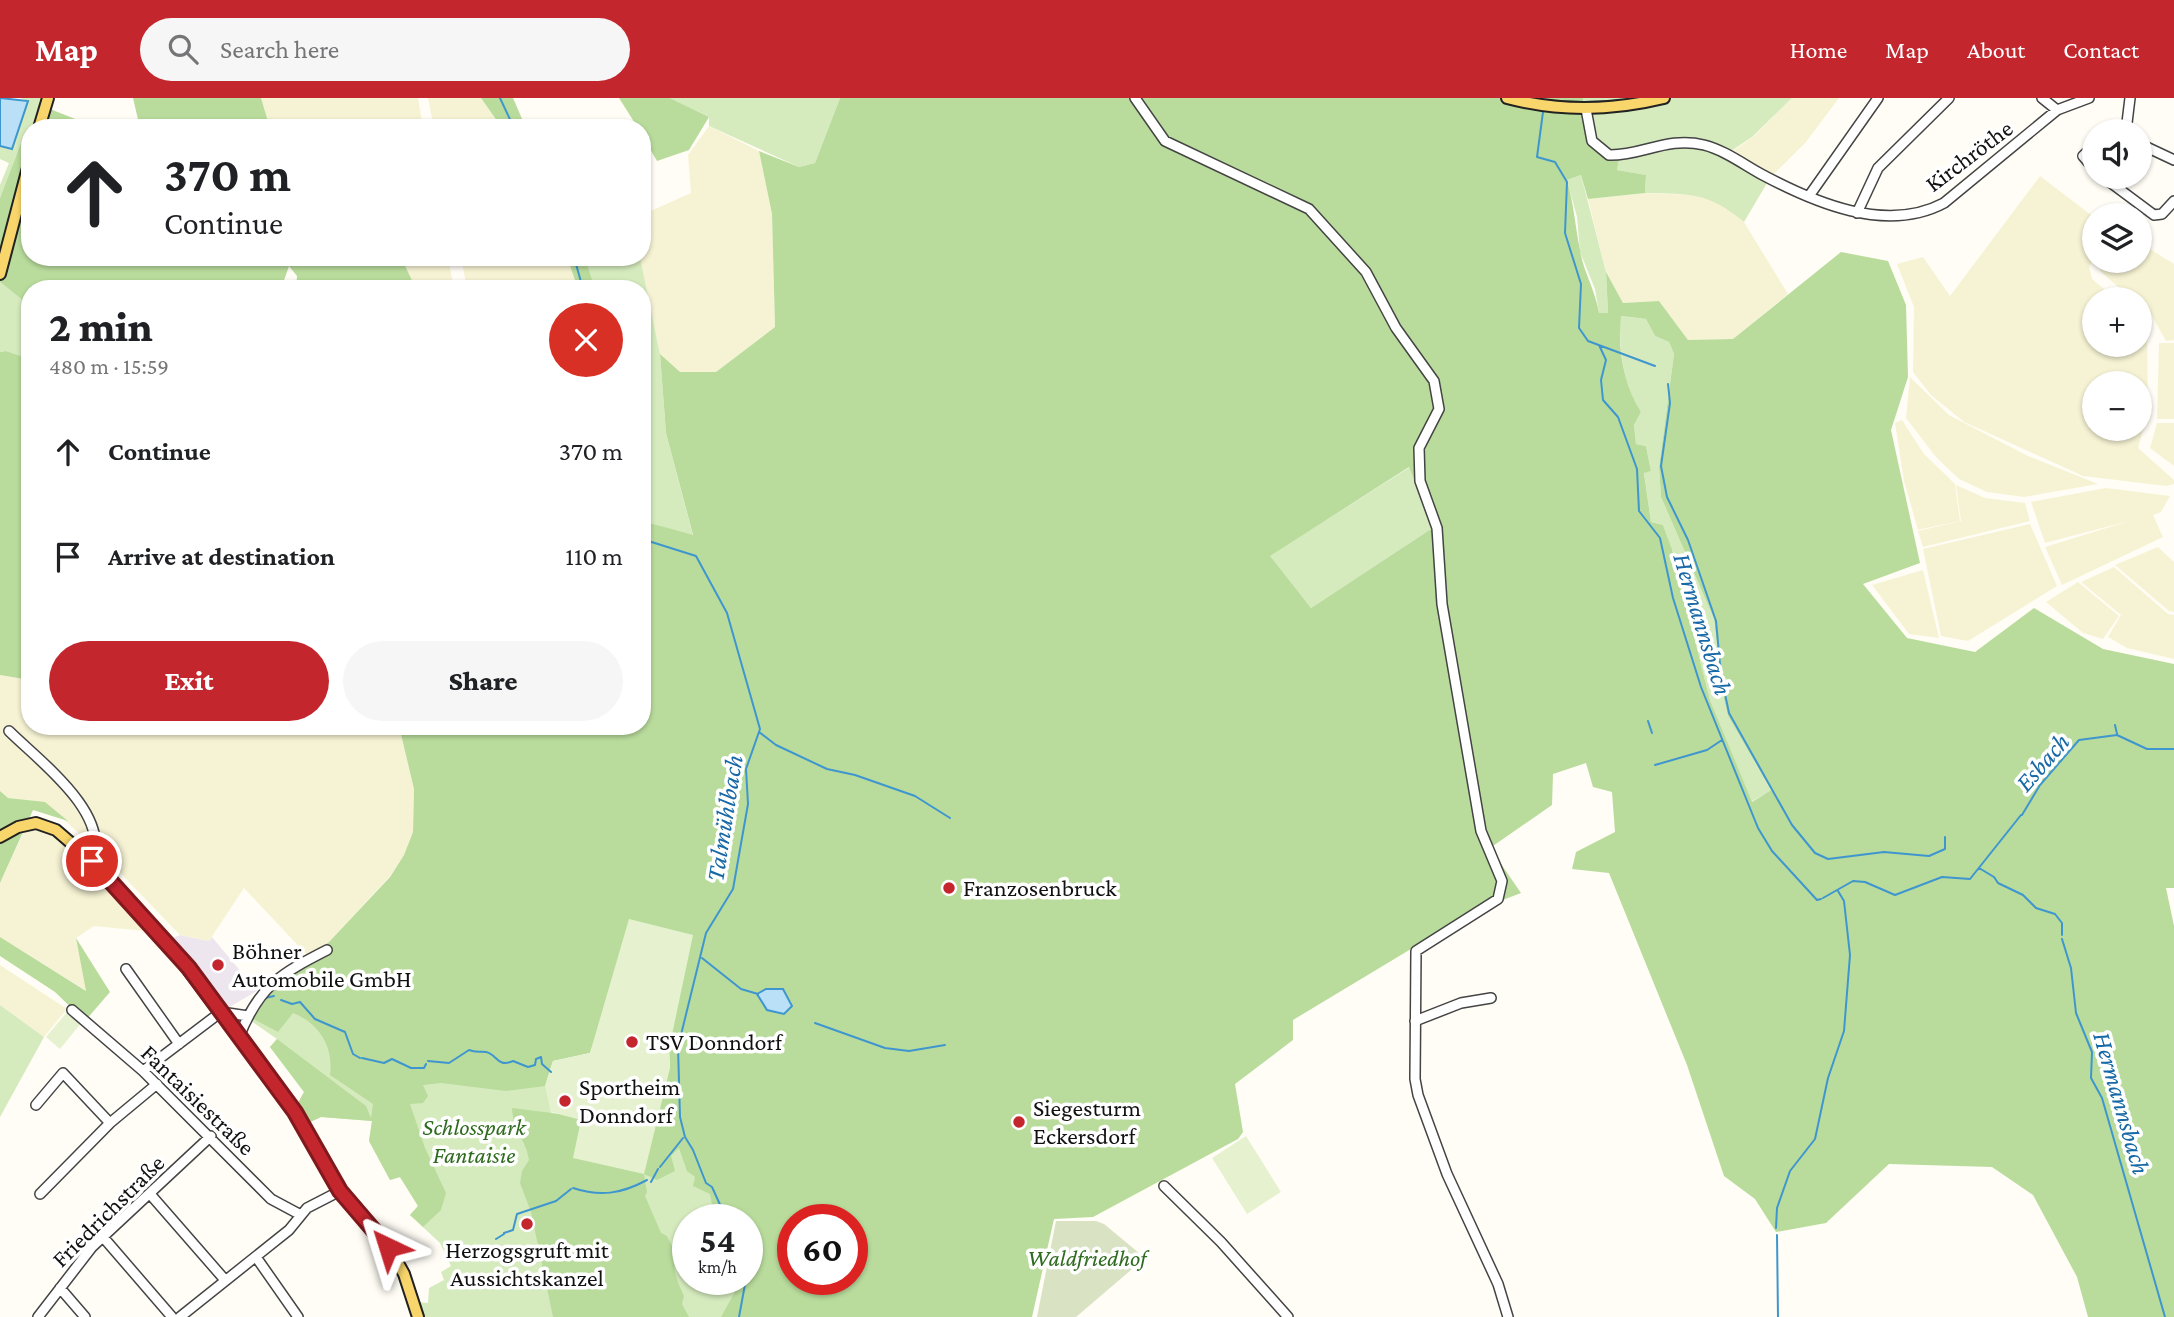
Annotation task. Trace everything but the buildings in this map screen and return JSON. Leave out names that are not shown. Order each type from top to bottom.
[{"type":"main road","points":[[42,119],[48,98]]},
{"type":"main road","points":[[1507,98],[1587,109],[1614,108],[1664,98]]},
{"type":"main road","points":[[0,274],[21,194]]},
{"type":"main road","points":[[0,837],[18,827],[46,825],[92,861],[167,942],[314,1141],[340,1191],[388,1247],[404,1274],[418,1317]]},
{"type":"street","points":[[1135,98],[1165,141],[1309,209],[1366,272],[1396,328],[1434,381],[1438,409],[1419,448],[1420,481],[1437,528],[1442,604],[1482,831],[1502,881],[1498,899],[1416,951],[1415,1079],[1422,1107],[1447,1174],[1498,1284],[1508,1317]]},
{"type":"street","points":[[1809,196],[1878,98]]},
{"type":"street","points":[[1857,213],[1878,168],[1949,98]]},
{"type":"street","points":[[2042,98],[2057,110]]},
{"type":"street","name":"Kirchröthe","points":[[1587,109],[1592,141],[1602,153],[1618,155],[1677,142],[1705,145],[1809,196],[1857,213],[1885,215],[1934,208],[1991,167],[2057,110],[2089,98]]},
{"type":"street","points":[[2127,119],[2130,98]]},
{"type":"street","points":[[2152,150],[2174,160]]},
{"type":"street","points":[[2119,189],[2154,215],[2162,214],[2174,201]]},
{"type":"street","points":[[9,731],[85,808],[96,852],[92,861]]},
{"type":"street","points":[[239,1037],[248,1016],[272,982],[327,950]]},
{"type":"street","points":[[126,969],[179,1044]]},
{"type":"street","points":[[1415,1021],[1461,1003],[1491,998]]},
{"type":"street","name":"Fantaisiestraße","points":[[72,1010],[143,1071],[211,1136],[271,1199],[299,1214]]},
{"type":"street","points":[[143,1071],[221,1012],[248,1016]]},
{"type":"street","points":[[36,1105],[63,1073],[110,1123]]},
{"type":"street","points":[[40,1194],[110,1123],[156,1084]]},
{"type":"street","name":"Friedrichstraße","points":[[38,1317],[103,1237],[211,1136]]},
{"type":"street","points":[[1164,1186],[1221,1242],[1288,1317]]},
{"type":"street","points":[[180,1317],[289,1230],[299,1214],[340,1191]]},
{"type":"street","points":[[150,1194],[225,1280]]},
{"type":"street","points":[[103,1237],[172,1317]]},
{"type":"street","points":[[256,1257],[298,1317]]},
{"type":"street","points":[[60,1288],[85,1317]]},
{"type":"shaded area","points":[[261,98],[418,98],[422,119],[267,119]]},
{"type":"shaded area","points":[[428,98],[481,98],[496,119],[432,119]]},
{"type":"shaded area","points":[[1792,98],[1839,98],[1806,142],[1770,178],[1728,154],[1753,137]]},
{"type":"shaded area","points":[[709,126],[759,151],[772,214],[775,327],[716,372],[679,372],[660,354],[651,310],[651,280],[645,280],[642,266],[651,266],[651,211],[691,193],[688,155]]},
{"type":"shaded area","points":[[2040,176],[2082,208],[2082,273],[2091,273],[2092,279],[2102,287],[2082,287],[2082,357],[2147,357],[2148,371],[2082,371],[2082,441],[2140,441],[2138,448],[2174,480],[2174,484],[2166,486],[2083,476],[1964,422],[1931,395],[1913,372],[1914,307],[1897,264],[1923,257],[1950,296]]},
{"type":"shaded area","points":[[1645,193],[1698,195],[1721,203],[1744,222],[1788,294],[1733,339],[1688,340],[1659,301],[1623,303],[1606,272],[1588,199]]},
{"type":"shaded area","points":[[2152,250],[2174,264],[2174,340],[2166,341],[2152,316],[2152,287],[2118,287],[2102,273],[2152,273]]},
{"type":"shaded area","points":[[405,266],[450,266],[452,280],[412,280]]},
{"type":"shaded area","points":[[463,266],[570,266],[575,280],[465,280]]},
{"type":"shaded area","points":[[2159,343],[2174,343],[2174,419],[2157,419]]},
{"type":"shaded area","points":[[1910,377],[1949,415],[2028,456],[2098,484],[2024,497],[1987,492],[1959,479],[1936,457],[1906,418]]},
{"type":"shaded area","points":[[1902,420],[1924,454],[1955,484],[1960,521],[1918,530],[1904,481],[1895,423]]},
{"type":"shaded area","points":[[2157,423],[2174,423],[2174,466],[2150,448]]},
{"type":"shaded area","points":[[1956,485],[1985,498],[2025,503],[2030,521],[1923,547],[1918,531],[1961,521]]},
{"type":"shaded area","points":[[2106,488],[2170,496],[2161,512],[2153,515],[2163,537],[2062,585],[2045,547],[2129,521],[2045,543],[2031,502]]},
{"type":"shaded area","points":[[2030,524],[2057,586],[1968,641],[1941,636],[1923,549]]},
{"type":"shaded area","points":[[2158,547],[2174,562],[2174,612],[2169,611],[2115,565]]},
{"type":"shaded area","points":[[2114,567],[2168,614],[2174,615],[2174,659],[2127,648],[2108,637],[2121,615],[2081,582]]},
{"type":"shaded area","points":[[1923,570],[1939,638],[1909,634],[1872,585]]},
{"type":"shaded area","points":[[2078,582],[2119,616],[2103,639],[2083,633],[2046,602]]},
{"type":"shaded area","points":[[0,675],[21,678],[21,735],[401,735],[414,789],[413,832],[404,855],[390,876],[329,942],[308,956],[244,888],[209,941],[180,935],[99,851],[45,803],[8,798],[0,791]]},
{"type":"shaded area","points":[[25,829],[55,835],[155,932],[94,926],[76,938],[87,991],[0,937],[0,883]]},
{"type":"shaded area","points":[[180,935],[209,941],[212,937],[257,991],[226,1009],[173,938]]},
{"type":"shaded area","points":[[0,965],[67,1009],[44,1037],[0,1005]]},
{"type":"green space","points":[[20,98],[42,98],[36,119],[22,119],[28,101]]},
{"type":"green space","points":[[133,98],[261,98],[267,119],[138,119]]},
{"type":"green space","points":[[481,98],[513,98],[522,119],[496,119]]},
{"type":"green space","points":[[619,98],[670,98],[709,117],[689,150],[657,161],[651,151],[651,119],[632,119]]},
{"type":"green space","points":[[670,98],[840,98],[815,163],[799,167],[709,126],[709,117]]},
{"type":"green space","points":[[840,98],[1583,98],[1587,141],[1603,156],[1619,159],[1617,170],[1646,175],[1645,193],[1588,199],[1581,175],[1567,180],[1582,258],[1599,313],[1608,313],[1606,272],[1623,303],[1659,301],[1688,340],[1733,339],[1841,252],[1888,261],[1906,305],[1908,377],[1891,430],[1920,563],[1863,584],[1907,638],[1975,652],[2034,608],[2103,649],[2174,664],[2174,888],[2166,888],[2174,926],[2174,1317],[2088,1317],[2077,1277],[2033,1195],[1992,1167],[1889,1164],[1826,1223],[1776,1232],[1755,1199],[1724,1176],[1687,1065],[1609,873],[1572,869],[1576,852],[1615,832],[1612,792],[1593,787],[1586,763],[1553,774],[1552,805],[1490,848],[1521,893],[1474,911],[1293,1020],[1293,1040],[1235,1084],[1243,1132],[1238,1139],[1093,1217],[1054,1219],[1032,1317],[721,1317],[733,1295],[763,1295],[763,1204],[712,1204],[710,1194],[693,1186],[695,1177],[687,1171],[679,1148],[671,1156],[675,1171],[657,1180],[644,1174],[647,1192],[645,1196],[661,1233],[667,1236],[672,1246],[672,1295],[684,1295],[682,1304],[689,1317],[553,1317],[531,1212],[520,1183],[522,1171],[529,1160],[515,1125],[512,1108],[568,1115],[581,1120],[670,1068],[669,1049],[596,1036],[590,1053],[553,1061],[545,1086],[506,1091],[441,1083],[423,1085],[428,1096],[423,1103],[410,1104],[425,1148],[446,1193],[441,1210],[423,1227],[410,1215],[418,1206],[400,1177],[390,1180],[369,1141],[372,1121],[321,1117],[308,1123],[297,1105],[304,1092],[270,1047],[277,1039],[366,1106],[371,1118],[373,1104],[330,1075],[330,1055],[323,1037],[310,1023],[293,1013],[278,1032],[248,1016],[272,982],[329,942],[390,877],[404,855],[413,832],[414,789],[401,735],[651,735],[651,523],[693,535],[666,433],[660,354],[680,372],[716,372],[775,327],[772,214],[759,151],[799,167],[815,163]],"holes":[[[1621,316],[1646,319],[1655,336],[1669,342],[1674,354],[1659,467],[1661,497],[1714,619],[1722,691],[1728,716],[1771,790],[1752,802],[1710,700],[1672,549],[1663,525],[1651,522],[1644,473],[1651,471],[1646,446],[1636,444],[1634,425],[1641,412],[1626,379],[1620,328]],[[1409,467],[1434,527],[1311,608],[1270,556]]]},
{"type":"green space","points":[[1583,98],[1792,98],[1752,137],[1728,153],[1770,178],[1744,222],[1709,200],[1687,195],[1645,193],[1646,175],[1617,170],[1619,159],[1603,156],[1587,141]]},
{"type":"green space","points":[[50,109],[75,119],[47,119]]},
{"type":"green space","points":[[21,122],[21,143],[0,198],[0,185],[9,163],[0,159],[0,146],[12,149]]},
{"type":"green space","points":[[21,143],[21,176],[0,253],[0,198]]},
{"type":"green space","points":[[1581,175],[1606,272],[1608,314],[1599,313],[1595,289],[1580,252],[1577,217],[1567,180]]},
{"type":"green space","points":[[21,205],[21,266],[289,266],[284,280],[21,280],[21,299],[0,282]]},
{"type":"green space","points":[[289,266],[405,266],[412,280],[297,280],[297,276]]},
{"type":"green space","points":[[570,266],[588,266],[592,280],[575,280]]},
{"type":"green space","points":[[588,266],[642,266],[645,280],[592,280]]},
{"type":"green space","points":[[0,282],[21,299],[21,356],[6,351],[0,352]]},
{"type":"green space","points":[[651,310],[660,354],[666,433],[693,536],[651,523]]},
{"type":"green space","points":[[1620,316],[1646,319],[1655,336],[1669,342],[1674,354],[1659,467],[1661,497],[1714,619],[1722,691],[1728,716],[1771,790],[1751,802],[1710,700],[1672,549],[1663,525],[1651,522],[1644,472],[1651,471],[1646,446],[1636,444],[1634,425],[1641,412],[1630,390],[1623,366]]},
{"type":"green space","points":[[6,351],[21,356],[21,678],[0,675],[0,352]]},
{"type":"green space","points":[[1410,467],[1434,527],[1311,608],[1269,556]]},
{"type":"green space","points":[[0,791],[8,798],[45,802],[68,821],[33,810],[0,883]]},
{"type":"green space","points":[[629,919],[693,935],[669,1049],[670,1068],[644,1174],[573,1158],[581,1120],[551,1112],[545,1086],[553,1061],[590,1053]]},
{"type":"green space","points":[[0,937],[86,991],[76,938],[110,992],[85,1021],[55,992],[0,956]]},
{"type":"green space","name":"Schlosspark Fantaisie","points":[[256,1002],[543,1058],[551,1112],[633,1180],[644,1174],[680,1134],[720,1204],[672,1204],[672,1295],[745,1295],[742,1317],[422,1317],[418,1302],[428,1303],[429,1288],[444,1280],[441,1272],[451,1266],[440,1243],[410,1215],[418,1206],[400,1177],[390,1180],[369,1141],[372,1121],[321,1117],[308,1123],[297,1105],[304,1092],[270,1047],[277,1039],[247,1018]]},
{"type":"green space","points":[[0,1005],[44,1037],[0,1117]]},
{"type":"green space","points":[[68,1011],[82,1022],[60,1049],[46,1037]]},
{"type":"green space","points":[[1246,1136],[1281,1192],[1247,1214],[1212,1158]]},
{"type":"green space","name":"Waldfriedhof","points":[[1056,1221],[1096,1221],[1104,1224],[1145,1258],[1076,1317],[1037,1317]]},
{"type":"water","points":[[0,98],[28,101],[12,149],[0,146]]},
{"type":"water","points":[[766,989],[783,989],[792,1006],[784,1014],[767,1010],[757,994]]},
{"type":"waterway","name":"Talmühlbach","points":[[500,98],[510,119]]},
{"type":"waterway","name":"Hermannsbach","points":[[1543,112],[1537,157],[1555,162],[1567,182],[1565,233],[1581,284],[1579,328],[1588,341],[1655,366]]},
{"type":"waterway","name":"Talmühlbach","points":[[577,266],[580,280]]},
{"type":"waterway","name":"Hermannsbach","points":[[1599,345],[1606,360],[1601,380],[1603,400],[1618,417],[1637,469],[1639,511],[1660,538],[1673,598],[1701,687],[1758,828],[1772,851],[1817,900],[1821,899]]},
{"type":"waterway","points":[[1668,384],[1670,403],[1661,466],[1667,497],[1688,540],[1716,621],[1721,675],[1729,713],[1792,825],[1815,853],[1828,859],[1884,852],[1929,856],[1945,849],[1945,837]]},
{"type":"waterway","name":"Talmühlbach","points":[[651,542],[696,556],[727,613],[760,729],[746,769],[748,804],[733,889],[706,933],[678,1047],[680,1117],[685,1137],[706,1183],[712,1187],[720,1204]]},
{"type":"waterway","points":[[1648,721],[1652,733]]},
{"type":"waterway","points":[[2115,725],[2117,734]]},
{"type":"waterway","points":[[759,732],[776,745],[827,769],[855,775],[915,796],[950,818]]},
{"type":"waterway","name":"Esbach","points":[[2022,815],[2040,785],[2079,740],[2117,735],[2147,749],[2174,749]]},
{"type":"waterway","points":[[1655,765],[1707,750],[1722,740]]},
{"type":"waterway","name":"Hermannsbach","points":[[1823,898],[1853,881],[1865,882],[1895,895],[1942,877],[1970,879],[2021,815]]},
{"type":"waterway","name":"Hermannsbach","points":[[1979,868],[1994,877],[1998,883],[2023,895],[2036,908],[2055,914],[2062,923],[2062,935]]},
{"type":"waterway","points":[[1776,1228],[1777,1208],[1790,1171],[1815,1139],[1828,1078],[1844,1031],[1850,955],[1844,901],[1838,891]]},
{"type":"waterway","name":"Hermannsbach","points":[[2062,939],[2071,968],[2076,1013],[2092,1052],[2091,1078],[2102,1098],[2165,1317]]},
{"type":"waterway","points":[[702,958],[741,989],[758,994]]},
{"type":"waterway","points":[[265,998],[274,996]]},
{"type":"waterway","points":[[281,1000],[292,1004],[300,1002],[315,1019],[345,1032],[353,1054],[360,1058]]},
{"type":"waterway","points":[[815,1023],[885,1048],[909,1051],[945,1045]]},
{"type":"waterway","points":[[428,1061],[449,1063],[469,1050],[486,1052],[500,1062],[513,1061],[528,1067],[535,1065],[536,1059],[541,1057],[542,1064],[551,1072]]},
{"type":"waterway","points":[[362,1058],[384,1063],[392,1059],[411,1068],[424,1068],[426,1064]]},
{"type":"waterway","points":[[660,1167],[683,1138]]},
{"type":"waterway","points":[[651,1182],[658,1169]]},
{"type":"waterway","points":[[573,1188],[592,1193],[610,1193],[647,1180]]},
{"type":"waterway","points":[[504,1233],[513,1230],[517,1214],[556,1201],[571,1189]]},
{"type":"waterway","points":[[496,1239],[504,1234]]},
{"type":"waterway","points":[[1777,1235],[1778,1317]]},
{"type":"waterway","name":"Talmühlbach","points":[[739,1317],[743,1295]]},
{"type":"place","name":"Franzosenbruck","points":[[949,888]]},
{"type":"place","name":"Böhner Automobile GmbH","points":[[218,965]]},
{"type":"place","name":"TSV Donndorf","points":[[632,1042]]},
{"type":"place","name":"Sportheim Donndorf","points":[[565,1101]]},
{"type":"place","name":"Siegesturm Eckersdorf","points":[[1019,1122]]},
{"type":"place","name":"Herzogsgruft mit Aussichtskanzel","points":[[527,1224]]},
{"type":"route","points":[[92,861],[189,968],[295,1112],[314,1141],[340,1191],[388,1247]]}]
